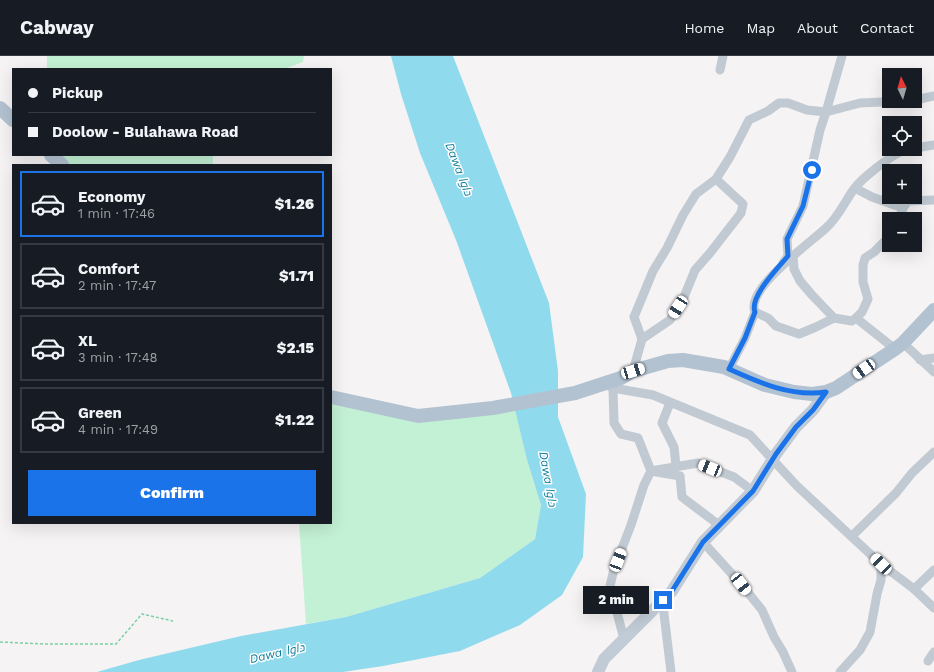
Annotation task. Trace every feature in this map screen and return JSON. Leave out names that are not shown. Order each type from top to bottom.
[{"type":"main road","points":[[0,108],[12,119]]},
{"type":"main road","points":[[52,156],[61,164]]},
{"type":"main road","points":[[332,397],[418,416],[493,408],[608,386],[633,371],[676,360],[724,367],[765,385],[794,392],[812,394],[826,392],[848,380],[899,346],[934,310]]},
{"type":"main road","points":[[598,672],[604,659],[672,591],[703,542],[753,491],[773,459],[796,427],[813,410],[826,392]]},
{"type":"street","points":[[720,70],[723,56]]},
{"type":"street","points":[[729,369],[745,338],[755,312],[753,308],[757,295],[788,256],[787,239],[803,206],[820,130],[842,56]]},
{"type":"street","points":[[922,99],[934,96]]},
{"type":"street","points":[[633,371],[642,339],[634,317],[653,271],[696,194],[716,179],[730,157],[749,120],[768,111],[778,103],[788,103],[807,110],[826,112],[860,103],[882,102]]},
{"type":"street","points":[[922,147],[934,145]]},
{"type":"street","points":[[776,271],[827,228],[855,188],[865,177],[894,156]]},
{"type":"street","points":[[642,339],[670,320],[684,297],[696,270],[741,213],[743,204],[716,179]]},
{"type":"street","points":[[855,188],[872,197],[903,208]]},
{"type":"street","points":[[902,212],[908,201],[934,200]]},
{"type":"street","points":[[793,256],[794,269],[800,281],[834,318],[852,321],[862,312],[868,299],[863,282],[864,258],[874,252],[882,244]]},
{"type":"street","points":[[755,312],[768,318],[776,326],[799,334],[816,328],[834,318]]},
{"type":"street","points":[[856,318],[920,360],[934,372]]},
{"type":"street","points":[[920,360],[934,358]]},
{"type":"street","points":[[624,639],[610,586],[614,568],[631,525],[644,485],[651,471],[638,438],[621,434],[614,423],[608,386],[653,395],[750,435],[797,486],[881,564],[914,589],[934,608]]},
{"type":"street","points":[[670,403],[662,423],[674,447],[676,466]]},
{"type":"street","points":[[852,536],[896,493],[912,473],[934,452]]},
{"type":"street","points":[[651,471],[698,463],[734,477],[753,491]]},
{"type":"street","points":[[651,471],[680,476],[682,497],[719,525]]},
{"type":"street","points":[[703,542],[762,610],[792,672]]},
{"type":"street","points":[[840,672],[860,650],[870,632],[880,580],[881,564]]},
{"type":"street","points":[[914,589],[934,570]]},
{"type":"street","points":[[672,591],[664,608],[664,614],[672,672]]},
{"type":"street","points":[[928,661],[934,652]]},
{"type":"path","points":[[0,642],[44,644],[116,644],[142,614],[173,621]]},
{"type":"green space","points":[[47,56],[304,56],[303,62],[287,68],[47,68]]},
{"type":"green space","points":[[53,156],[213,156],[213,164],[62,164]]},
{"type":"green space","points":[[332,395],[418,414],[514,404],[527,460],[541,505],[535,539],[480,578],[346,617],[306,624],[299,524],[332,524]]},
{"type":"water","name":"Dawa داوا","points":[[391,56],[453,56],[549,303],[558,371],[558,417],[586,494],[583,557],[562,595],[520,625],[460,651],[343,672],[97,672],[139,660],[241,636],[346,617],[480,578],[535,539],[541,505],[527,460],[511,393],[456,240],[420,153],[401,94]]},
{"type":"route","points":[[663,600],[672,591],[703,542],[753,491],[776,454],[796,427],[813,410],[826,392],[812,394],[794,392],[765,385],[729,369],[745,338],[755,312],[753,308],[757,295],[788,256],[787,239],[803,206],[812,170]]}]
